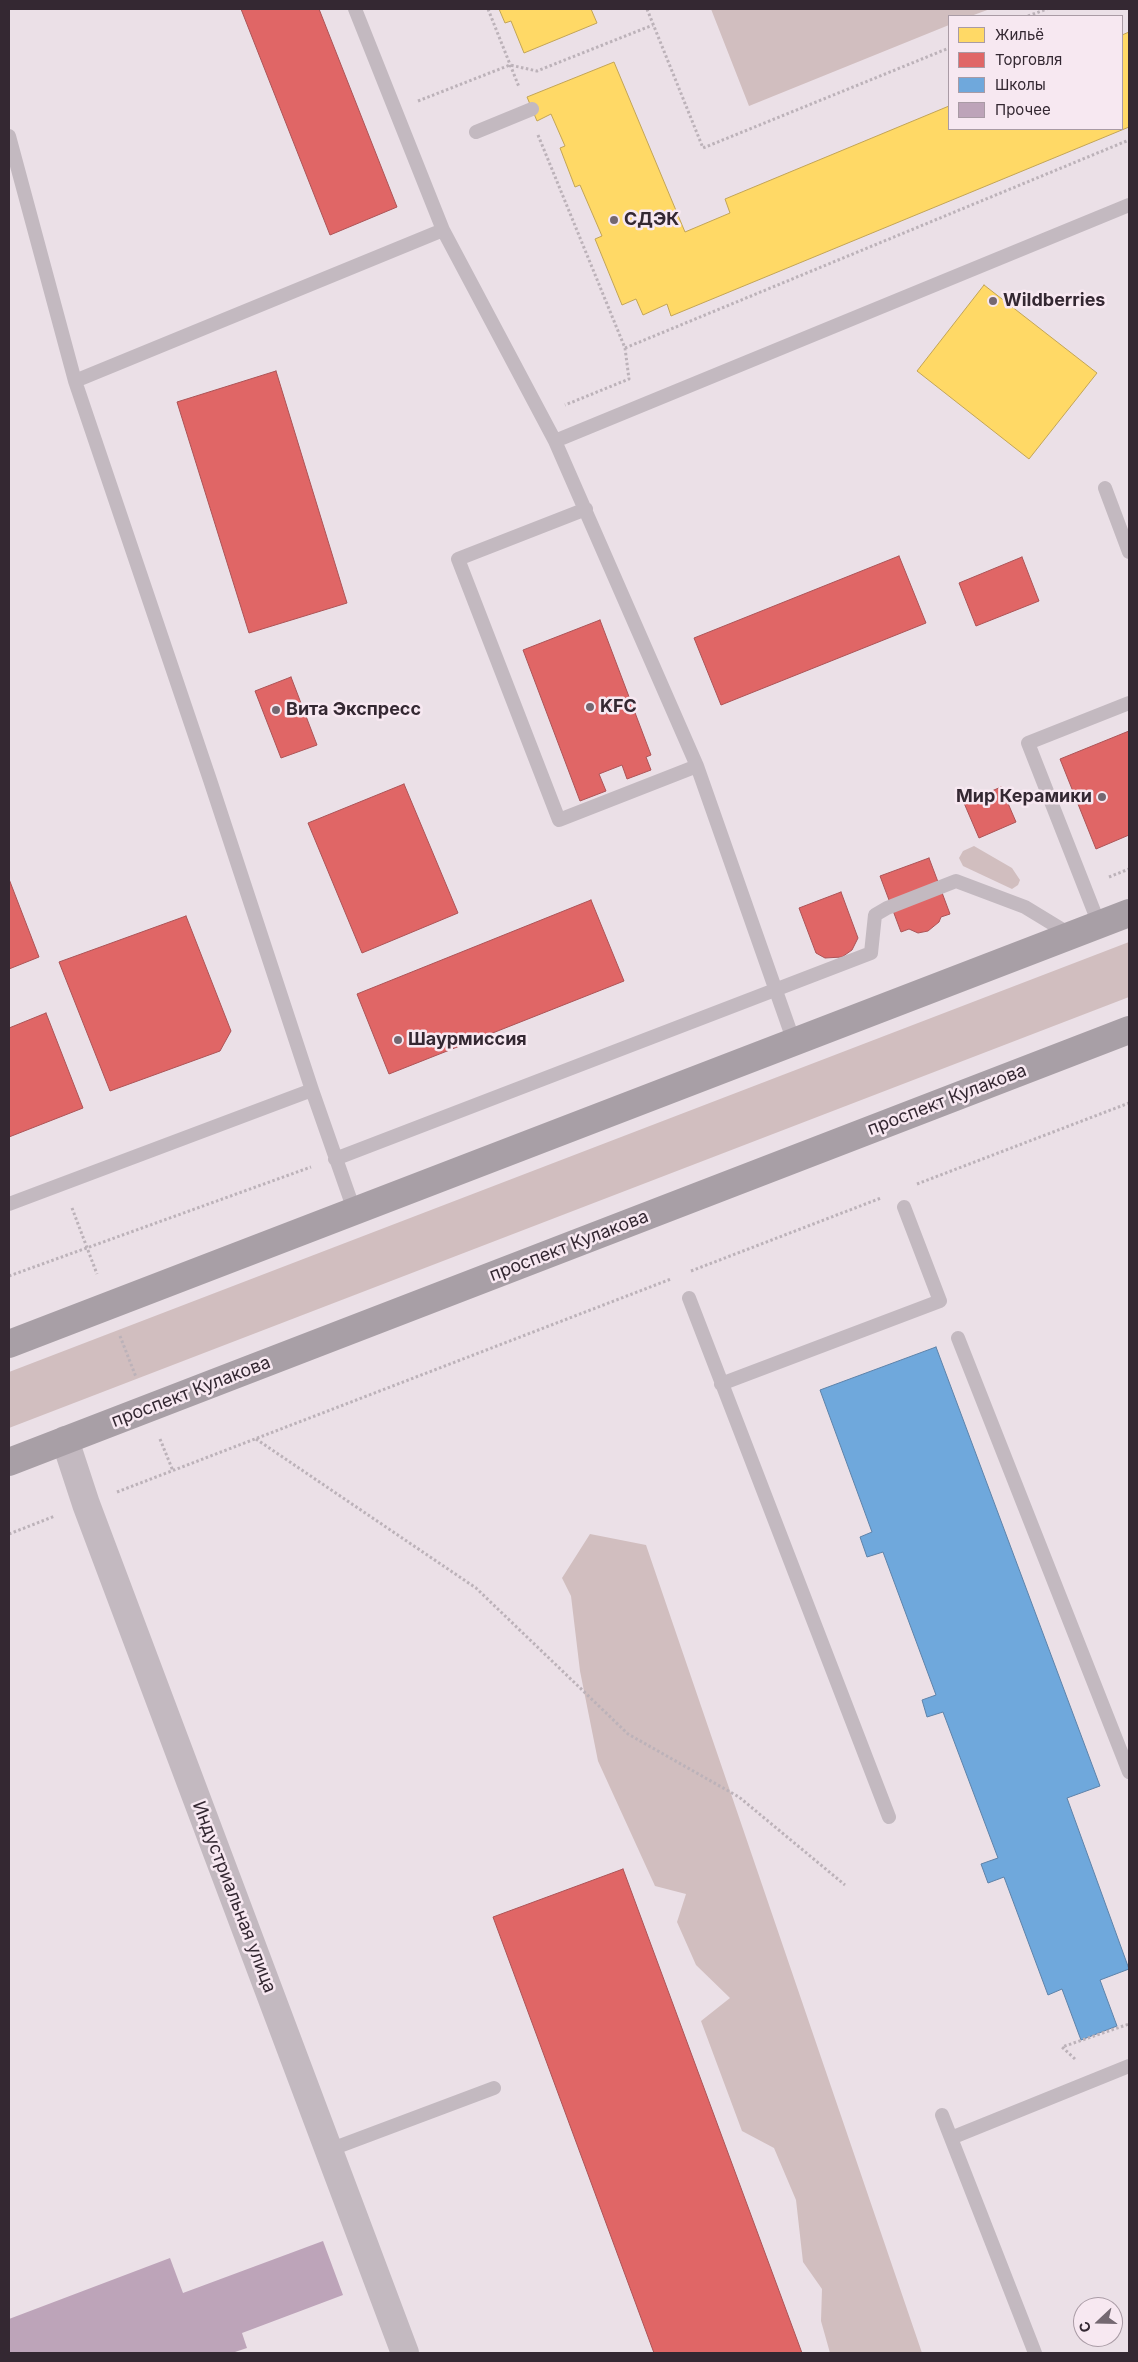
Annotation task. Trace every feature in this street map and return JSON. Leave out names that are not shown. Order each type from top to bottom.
[{"type":"main road","points":[[9,1344],[1129,913]]},
{"type":"main road","name":"проспект Кулакова","points":[[9,1462],[1129,1030]]},
{"type":"street","name":"Индустриальная улица","points":[[65,1440],[86,1504],[405,2353]]},
{"type":"lane","points":[[355,9],[444,230],[555,440],[697,766],[794,1042]]},
{"type":"lane","points":[[476,132],[530,110]]},
{"type":"lane","points":[[9,136],[75,381],[210,780],[335,1159],[354,1210]]},
{"type":"lane","points":[[555,440],[1129,205]]},
{"type":"lane","points":[[75,381],[444,230]]},
{"type":"lane","points":[[1105,488],[1129,552]]},
{"type":"lane","points":[[586,509],[458,559],[559,820],[697,766]]},
{"type":"lane","points":[[1099,924],[1028,743],[1129,703]]},
{"type":"lane","points":[[335,1159],[871,952],[875,915],[887,908],[956,881],[1025,907],[1071,935]]},
{"type":"lane","points":[[9,1204],[312,1090]]},
{"type":"lane","points":[[721,1384],[940,1301],[904,1207]]},
{"type":"lane","points":[[689,1298],[889,1817]]},
{"type":"lane","points":[[958,1338],[1129,1772]]},
{"type":"lane","points":[[951,2138],[1129,2066]]},
{"type":"lane","points":[[329,2150],[494,2088]]},
{"type":"lane","points":[[942,2115],[1035,2353]]},
{"type":"path","points":[[488,9],[625,348],[629,379],[560,406]]},
{"type":"path","points":[[647,9],[703,148],[948,48]]},
{"type":"path","points":[[1031,15],[1047,9]]},
{"type":"path","points":[[418,101],[510,65],[537,71],[653,25]]},
{"type":"path","points":[[625,348],[1129,140]]},
{"type":"path","points":[[1083,887],[1129,868]]},
{"type":"path","points":[[915,1185],[1129,1103]]},
{"type":"path","points":[[9,1276],[86,1246],[335,1159]]},
{"type":"path","points":[[683,1274],[888,1196]]},
{"type":"path","points":[[9,1534],[674,1278]]},
{"type":"path","points":[[255,1439],[476,1588],[628,1734],[740,1797],[845,1885]]},
{"type":"path","points":[[1098,2078],[1062,2047],[1129,2024]]},
{"type":"shaded area","points":[[711,9],[990,9],[974,15],[948,15],[948,25],[749,106]]},
{"type":"shaded area","points":[[974,846],[1012,868],[1020,880],[1018,885],[1012,889],[963,866],[959,858],[963,851]]},
{"type":"shaded area","points":[[1129,942],[1129,997],[9,1428],[9,1372]]},
{"type":"shaded area","points":[[590,1534],[646,1545],[922,2353],[830,2353],[821,2321],[822,2289],[803,2262],[796,2200],[774,2148],[742,2131],[701,2021],[730,1998],[696,1965],[677,1922],[686,1894],[655,1886],[598,1761],[580,1671],[571,1596],[562,1578]]},
{"type":"building: Жильё","points":[[499,9],[591,9],[597,23],[524,53],[511,21],[505,23]]},
{"type":"building: Жильё","points":[[1129,32],[1129,127],[1123,129],[1123,35]]},
{"type":"building: Жильё","points":[[614,62],[685,232],[730,213],[725,199],[948,106],[948,130],[1122,130],[671,316],[667,304],[643,315],[636,299],[622,305],[595,239],[602,236],[580,185],[575,187],[560,148],[565,146],[551,114],[537,121],[527,97]]},
{"type":"building: Жильё","points":[[984,285],[1097,373],[1029,459],[917,371]]},
{"type":"building: Торговля","points":[[241,9],[319,9],[397,207],[330,235]]},
{"type":"building: Торговля","points":[[276,371],[347,603],[249,633],[177,402]]},
{"type":"building: Торговля","points":[[899,556],[926,623],[721,705],[694,638]]},
{"type":"building: Торговля","points":[[1022,557],[1039,601],[976,626],[959,583]]},
{"type":"building: Торговля","points":[[600,620],[651,755],[646,757],[651,770],[627,779],[622,765],[599,774],[606,791],[580,801],[523,650]]},
{"type":"building: Торговля","points":[[291,677],[317,745],[281,758],[255,691]]},
{"type":"building: Торговля","name":"Мир Керамики","points":[[1129,731],[1129,835],[1096,849],[1060,759]]},
{"type":"building: Торговля","points":[[404,784],[458,913],[362,953],[308,823]]},
{"type":"building: Торговля","points":[[1001,787],[1016,822],[979,838],[964,803]]},
{"type":"building: Торговля","points":[[929,858],[950,914],[941,917],[939,922],[928,931],[918,933],[909,929],[901,932],[880,876]]},
{"type":"building: Торговля","points":[[9,879],[39,957],[9,969]]},
{"type":"building: Торговля","points":[[841,892],[858,938],[852,950],[842,957],[825,958],[816,953],[799,908]]},
{"type":"building: Торговля","points":[[591,900],[624,981],[389,1074],[357,994]]},
{"type":"building: Торговля","points":[[186,916],[231,1031],[220,1051],[110,1091],[59,962]]},
{"type":"building: Торговля","points":[[46,1013],[83,1108],[9,1137],[9,1028]]},
{"type":"building: Торговля","points":[[623,1869],[802,2353],[654,2353],[493,1917]]},
{"type":"building: Школы","points":[[936,1347],[1100,1786],[1067,1798],[1129,1969],[1100,1980],[1117,2026],[1081,2040],[1062,1989],[1048,1995],[1004,1877],[988,1883],[981,1864],[998,1858],[943,1712],[927,1717],[922,1700],[936,1695],[883,1552],[867,1557],[860,1537],[872,1532],[820,1390]]},
{"type":"building: Прочее","points":[[323,2241],[343,2295],[242,2333],[247,2348],[232,2353],[9,2353],[9,2319],[170,2258],[183,2293]]},
{"type":"place","name":"СДЭК","points":[[614,220]]},
{"type":"place","name":"Wildberries","points":[[993,301]]},
{"type":"place","name":"KFC","points":[[590,707]]},
{"type":"place","name":"Вита Экспресс","points":[[276,710]]},
{"type":"place","name":"Мир Керамики","points":[[1102,797]]},
{"type":"place","name":"Шаурмиссия","points":[[398,1040]]}]
